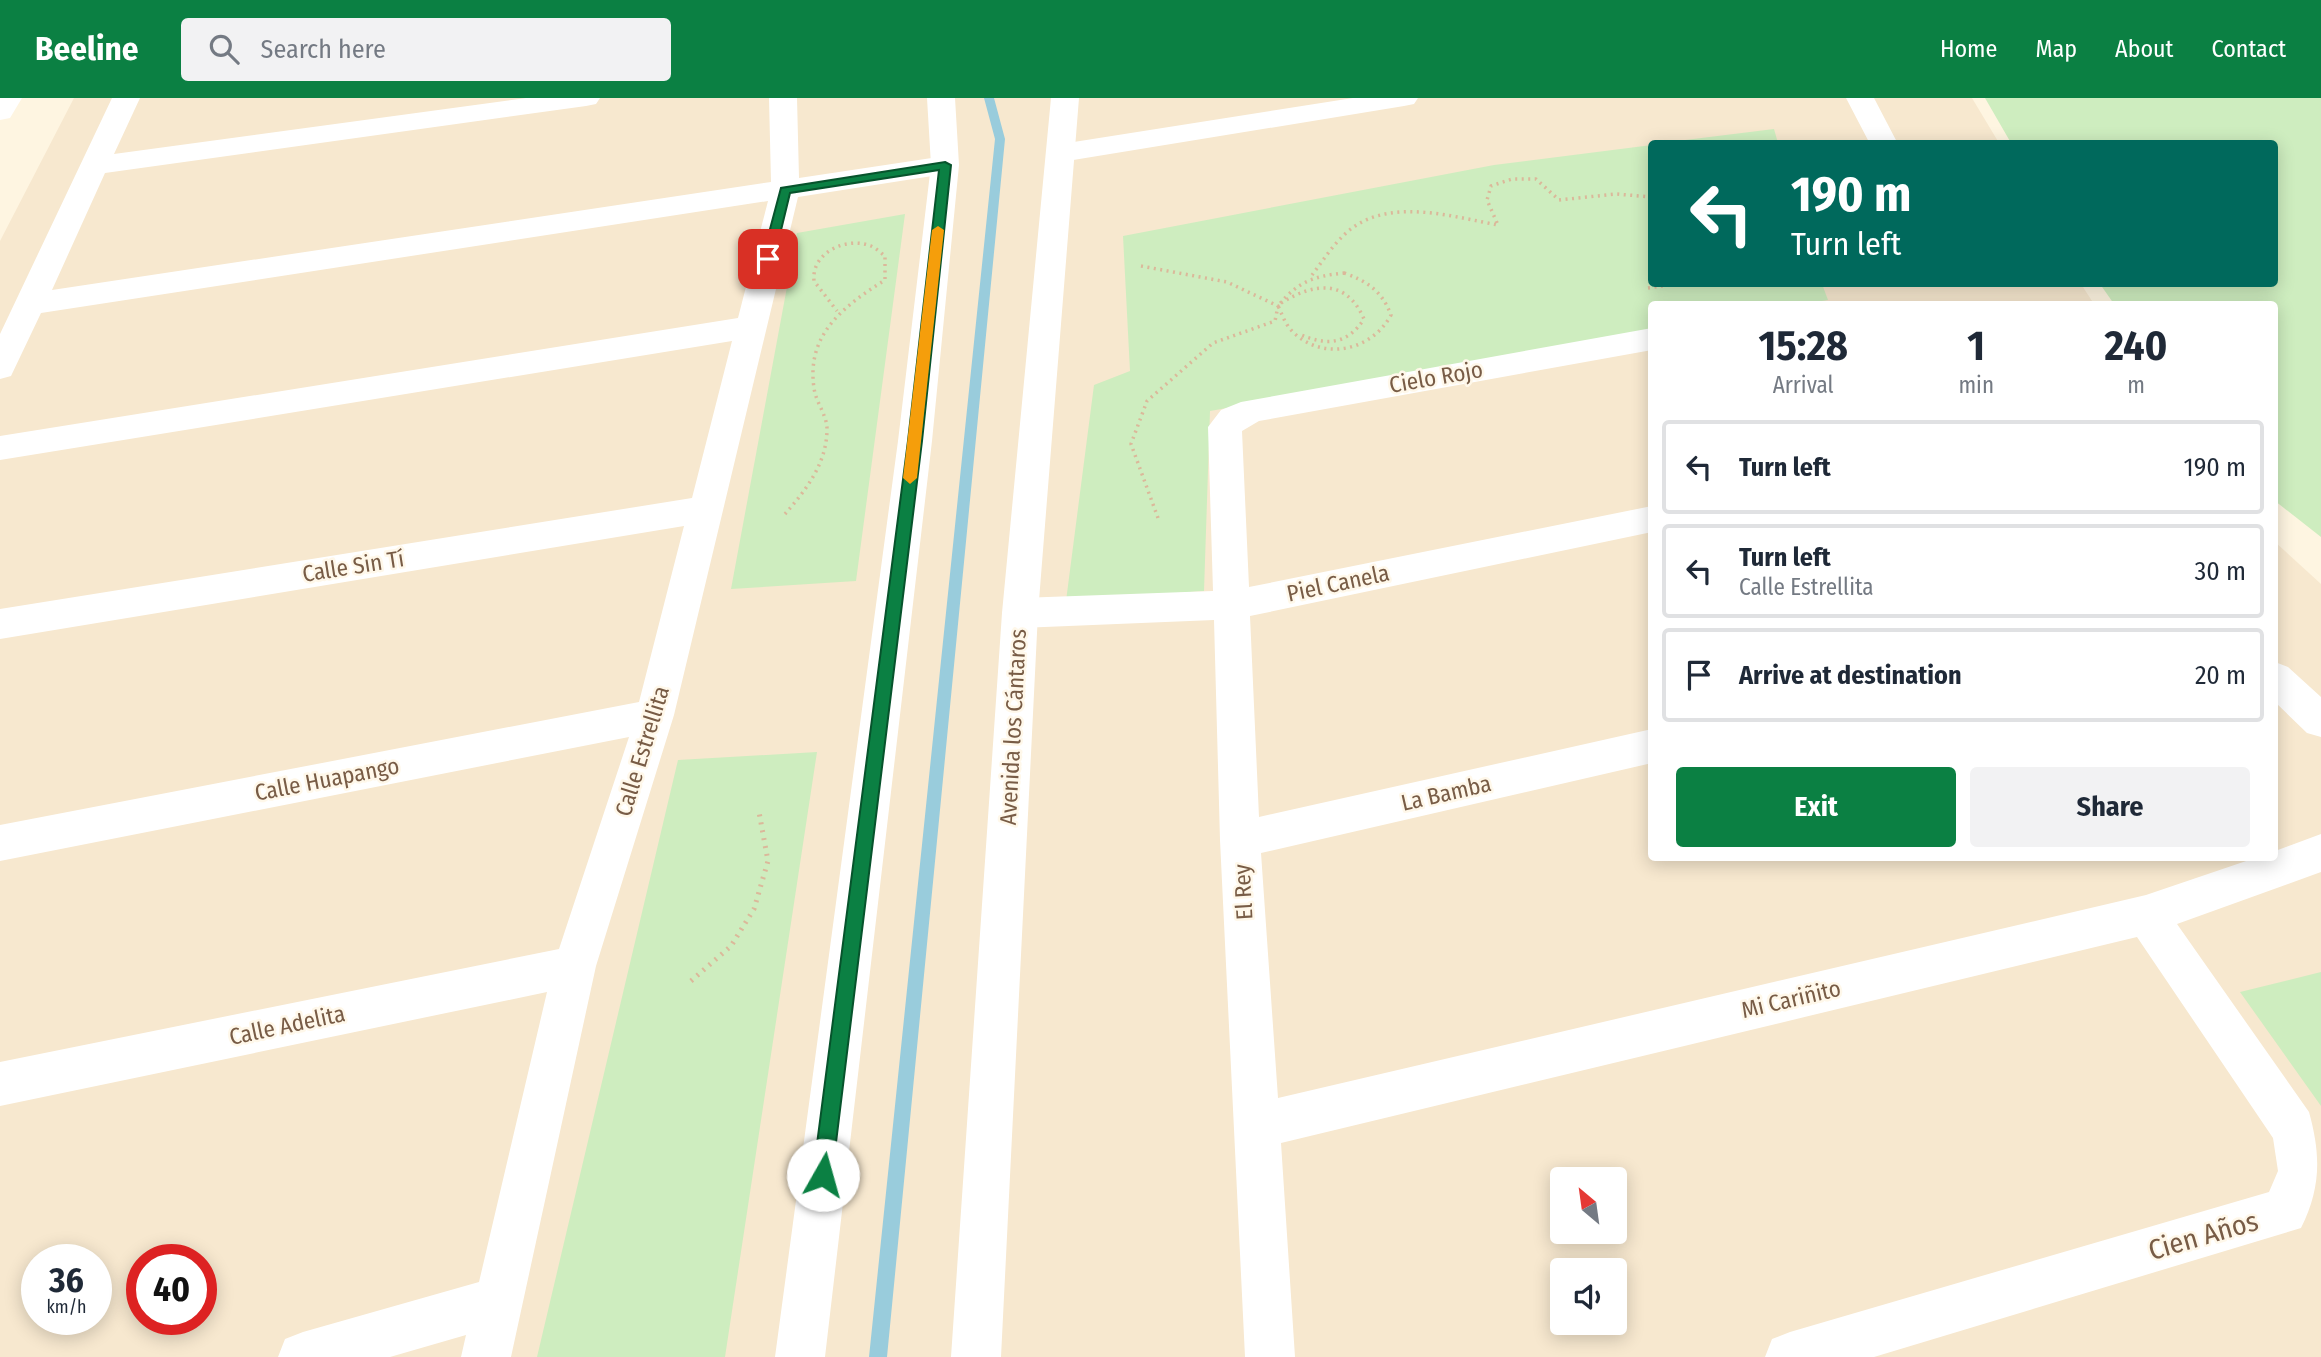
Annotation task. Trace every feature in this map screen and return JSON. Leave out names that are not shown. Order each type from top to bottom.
[{"type":"street","points":[[0,112],[8,98]]},
{"type":"street","points":[[0,368],[98,165],[126,98]]},
{"type":"street","points":[[98,165],[586,98]]},
{"type":"street","name":"Calle Estrellita","points":[[485,1357],[575,966],[654,715],[785,190],[783,98]]},
{"type":"street","points":[[800,1357],[915,441],[945,165],[941,98]]},
{"type":"street","name":"Avenida los Cántaros","points":[[976,1357],[1020,614],[1065,98]]},
{"type":"street","points":[[1061,153],[1227,111],[1404,98]]},
{"type":"street","points":[[1860,98],[1882,140]]},
{"type":"street","points":[[29,304],[945,165]]},
{"type":"street","points":[[0,448],[751,327]]},
{"type":"street","name":"Cielo Rojo","points":[[1225,427],[1233,419],[1253,410],[1648,339]]},
{"type":"street","name":"El Rey","points":[[1225,427],[1240,840],[1269,1357]]},
{"type":"street","name":"Calle Sin Tí","points":[[0,624],[707,509]]},
{"type":"street","name":"Piel Canela","points":[[1020,614],[1231,605],[1648,520]]},
{"type":"street","points":[[2278,681],[2321,721]]},
{"type":"street","name":"Calle Huapango","points":[[0,843],[654,715]]},
{"type":"street","name":"La Bamba","points":[[1240,840],[1648,747]]},
{"type":"street","name":"Mi Cariñito","points":[[1255,1126],[2146,915],[2321,853]]},
{"type":"street","name":"Cien Años","points":[[1790,1357],[2284,1211],[2301,1185],[2301,1158],[2293,1128],[2146,915]]},
{"type":"street","name":"Calle Adelita","points":[[0,1084],[575,966]]},
{"type":"street","points":[[303,1357],[496,1302]]},
{"type":"path","points":[[1158,518],[1131,444],[1147,401],[1213,344],[1275,321],[1278,306],[1291,287],[1312,275],[1339,241],[1357,225],[1385,215],[1423,212],[1498,225],[1487,200],[1491,186],[1512,179],[1536,179],[1559,200],[1616,194],[1648,197]]},
{"type":"path","points":[[785,514],[803,494],[822,463],[828,427],[814,389],[814,347],[837,311],[885,280],[885,256],[871,246],[843,245],[820,254],[812,270],[814,283],[837,311]]},
{"type":"path","points":[[1141,266],[1227,282],[1278,306],[1284,323],[1310,345],[1347,349],[1377,338],[1387,326],[1391,316],[1387,302],[1370,284],[1345,273],[1312,275]]},
{"type":"path","points":[[1278,306],[1296,293],[1317,287],[1342,291],[1359,304],[1364,319],[1357,333],[1340,341],[1319,344],[1284,323]]},
{"type":"path","points":[[1648,288],[1655,287]]},
{"type":"path","points":[[691,981],[731,946],[754,909],[768,862],[759,812]]},
{"type":"shaded area","points":[[74,98],[1972,98],[1997,140],[1648,140],[1648,287],[2083,287],[2092,301],[1648,301],[1648,861],[2278,861],[2278,545],[2321,584],[2321,1357],[0,1357],[0,241]]},
{"type":"green space","points":[[1985,98],[2321,98],[2321,537],[2278,503],[2278,301],[2112,301],[2102,287],[2278,287],[2278,140],[2009,140]]},
{"type":"green space","points":[[1774,129],[1777,140],[1685,140]]},
{"type":"green space","points":[[1648,146],[1648,287],[1823,287],[1828,300],[1648,301],[1648,333],[1210,411],[1204,591],[1066,601],[1094,385],[1130,371],[1123,236],[1494,165]]},
{"type":"green space","points":[[905,214],[856,581],[731,589],[797,233]]},
{"type":"green space","points":[[817,752],[725,1357],[537,1357],[678,760]]},
{"type":"green space","points":[[2321,972],[2321,1106],[2240,992]]},
{"type":"waterway","points":[[878,1357],[1000,139],[989,98]]},
{"type":"slow traffic","points":[[910,478],[938,230]]},
{"type":"route","points":[[768,259],[785,190],[945,165],[915,441],[823,1175]]}]
